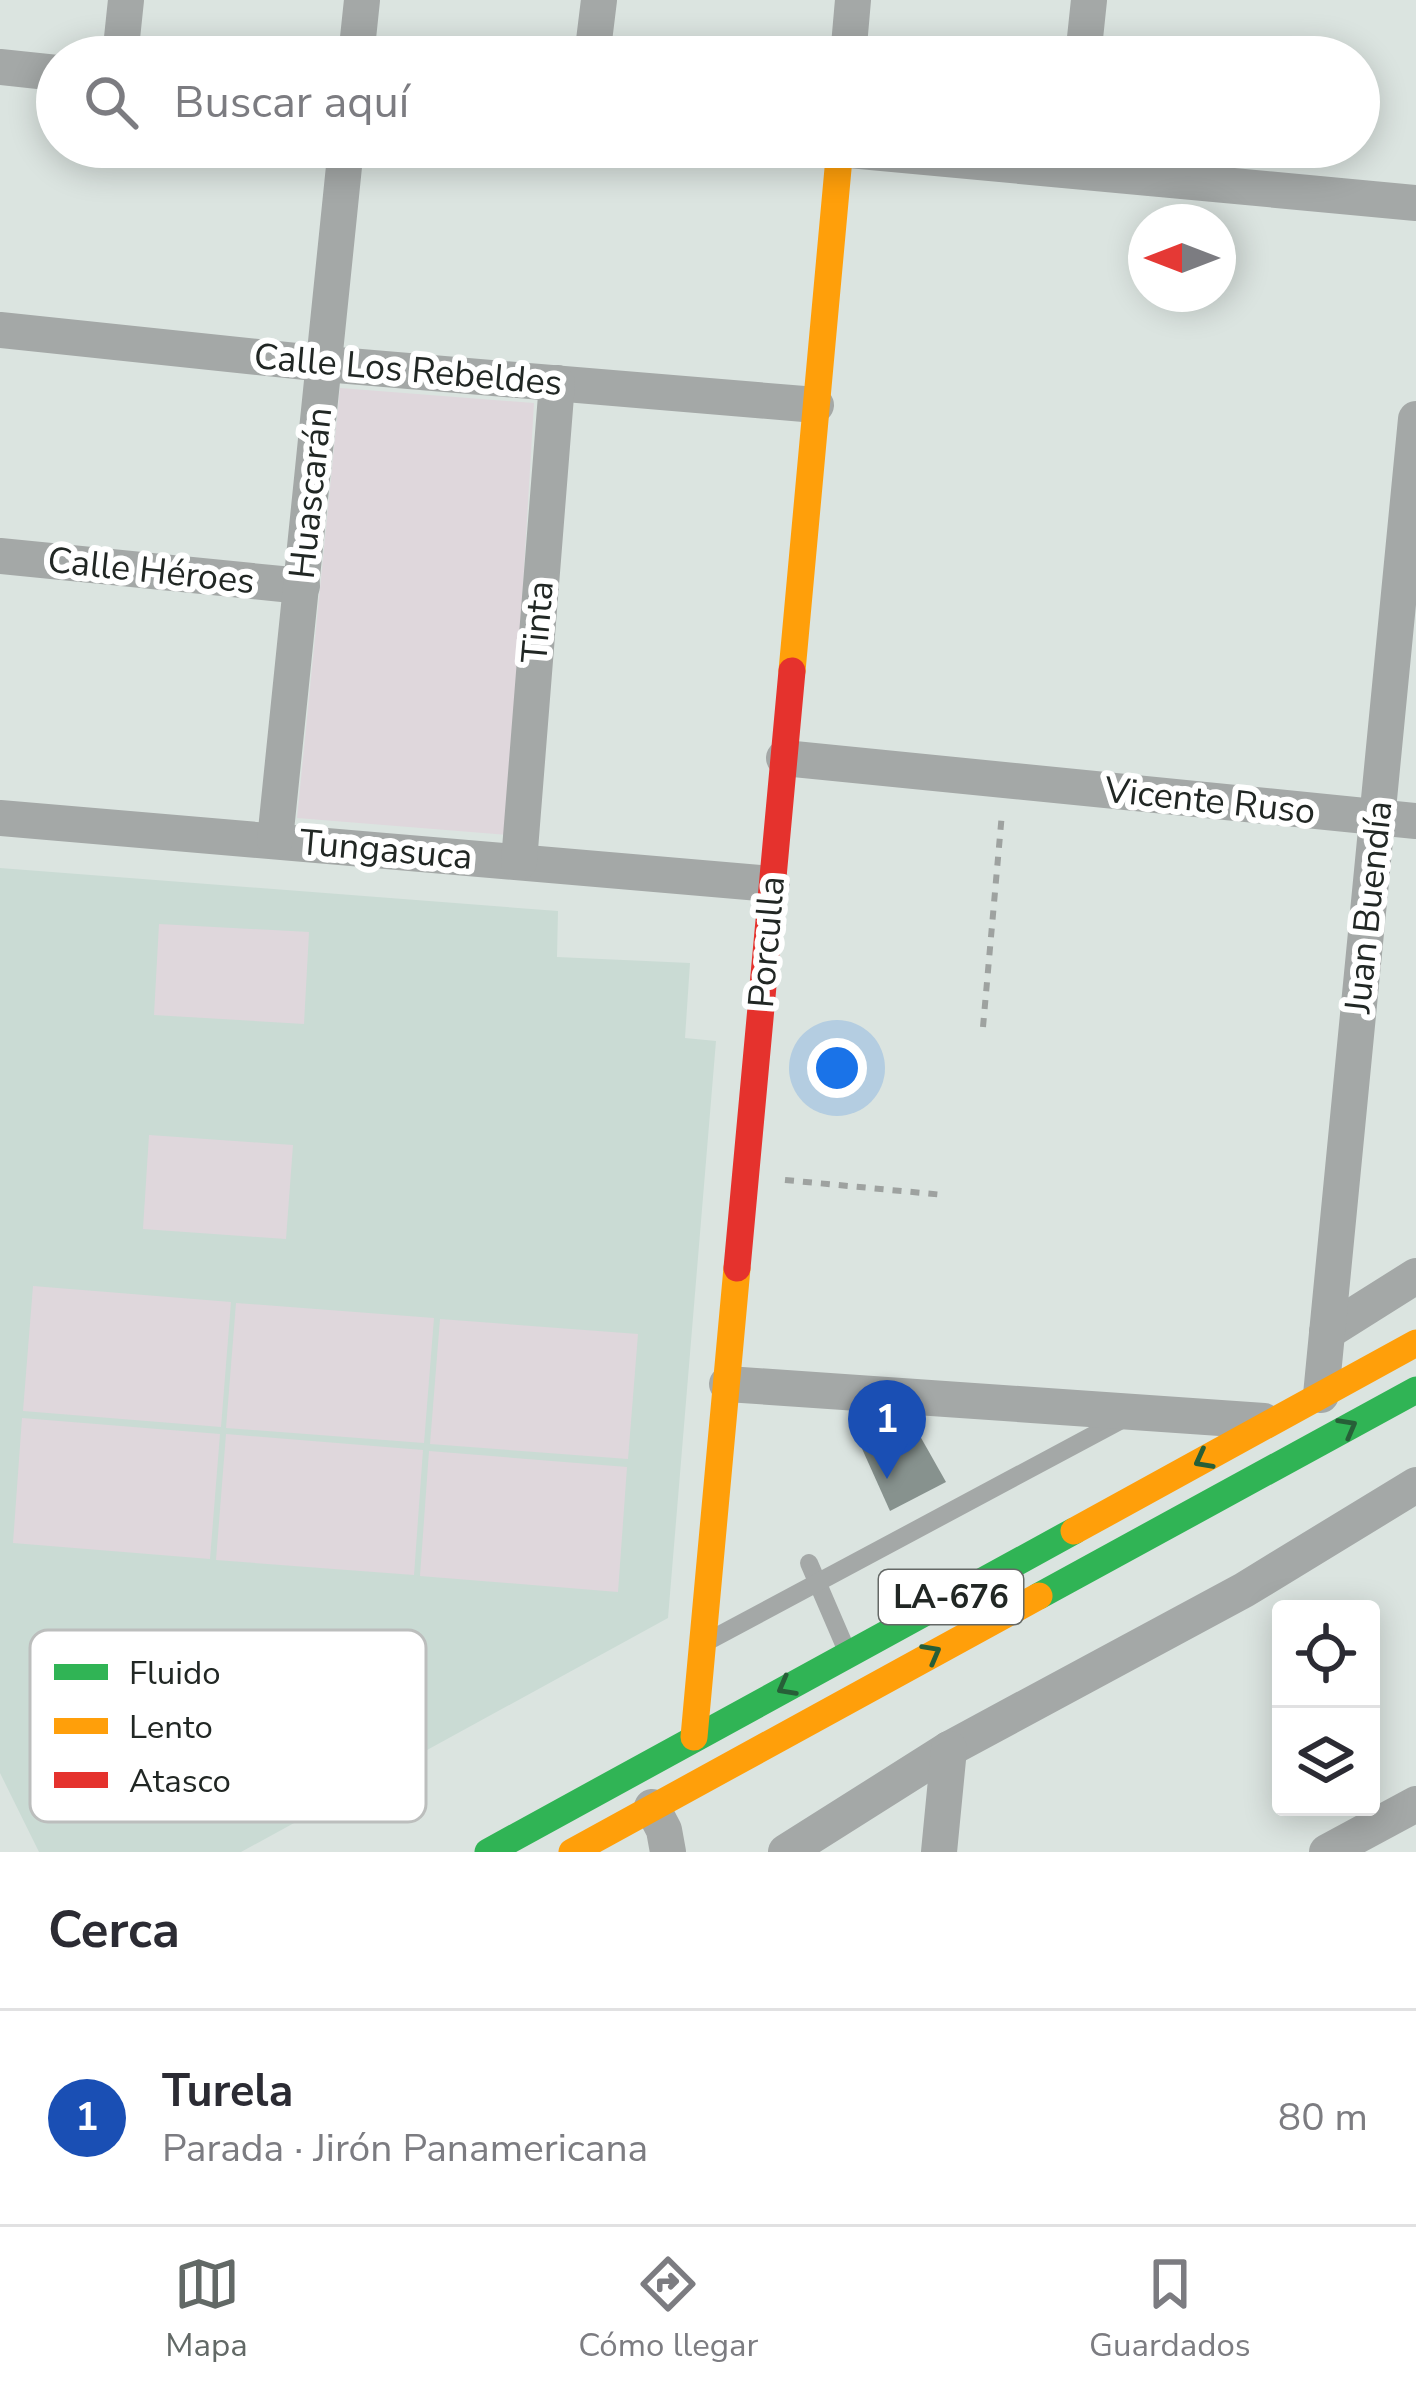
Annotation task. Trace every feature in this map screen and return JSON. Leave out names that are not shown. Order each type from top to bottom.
[{"type":"main road","name":"Porculla","points":[[694,1737],[817,405],[831,168]]},
{"type":"main road","name":"LA-676","points":[[488,1852],[1416,1343]]},
{"type":"main road","name":"LA-676","points":[[572,1852],[1416,1390]]},
{"type":"street","points":[[123,36],[127,0]]},
{"type":"street","points":[[358,36],[362,0]]},
{"type":"street","points":[[594,36],[598,0]]},
{"type":"street","points":[[850,36],[854,0]]},
{"type":"street","points":[[1085,36],[1089,0]]},
{"type":"street","points":[[0,67],[36,71]]},
{"type":"street","name":"Huascarán","points":[[275,840],[344,168]]},
{"type":"street","points":[[1144,168],[1416,202]]},
{"type":"street","name":"Calle Los Rebeldes","points":[[0,330],[325,364],[817,405]]},
{"type":"street","name":"Tinta","points":[[519,862],[557,383]]},
{"type":"street","name":"Juan Buendía","points":[[1322,1396],[1416,419]]},
{"type":"street","name":"Calle Héroes","points":[[0,556],[302,586]]},
{"type":"street","name":"Vicente Ruso","points":[[784,758],[1416,821]]},
{"type":"street","name":"Tungasuca","points":[[0,818],[772,884]]},
{"type":"street","points":[[1327,1332],[1416,1276]]},
{"type":"street","points":[[727,1384],[1274,1421]]},
{"type":"street","points":[[786,1852],[949,1749],[1244,1590],[1416,1485]]},
{"type":"street","points":[[939,1852],[949,1749]]},
{"type":"street","points":[[1327,1852],[1416,1804]]},
{"type":"street","points":[[652,1807],[664,1830],[668,1852]]},
{"type":"lane","points":[[703,1644],[813,1572],[1137,1412]]},
{"type":"lane","points":[[813,1572],[848,1653]]},
{"type":"path","points":[[982,1027],[1005,780]]},
{"type":"path","points":[[746,1176],[944,1195]]},
{"type":"shaded area","points":[[340,388],[534,403],[508,835],[297,818]]},
{"type":"shaded area","points":[[0,868],[558,911],[557,957],[690,963],[685,1038],[716,1041],[668,1618],[426,1751],[426,1630],[30,1630],[30,1822],[296,1822],[241,1852],[39,1852],[0,1773]]},
{"type":"shaded area","points":[[159,924],[309,932],[304,1024],[154,1015]]},
{"type":"shaded area","points":[[149,1135],[293,1145],[286,1239],[143,1229]]},
{"type":"shaded area","points":[[33,1286],[231,1302],[221,1427],[23,1411]]},
{"type":"shaded area","points":[[236,1303],[434,1318],[424,1443],[226,1428]]},
{"type":"shaded area","points":[[440,1319],[638,1334],[628,1459],[430,1444]]},
{"type":"shaded area","points":[[22,1418],[220,1434],[210,1559],[13,1543]]},
{"type":"shaded area","points":[[226,1434],[423,1450],[414,1575],[216,1560]]},
{"type":"shaded area","points":[[429,1451],[627,1467],[618,1592],[420,1576]]},
{"type":"building","points":[[855,1433],[920,1436],[946,1482],[890,1511]]},
{"type":"traffic: fast","points":[[1039,1596],[1416,1390]]},
{"type":"traffic: fast","points":[[488,1852],[1074,1531]]},
{"type":"traffic: slow","points":[[792,671],[838,168]]},
{"type":"traffic: slow","points":[[694,1737],[737,1268]]},
{"type":"traffic: slow","points":[[1074,1531],[1416,1343]]},
{"type":"traffic: slow","points":[[572,1852],[1039,1596]]},
{"type":"traffic: jam","points":[[737,1268],[792,671]]},
{"type":"place","name":"Turela","points":[[887,1479]]}]
